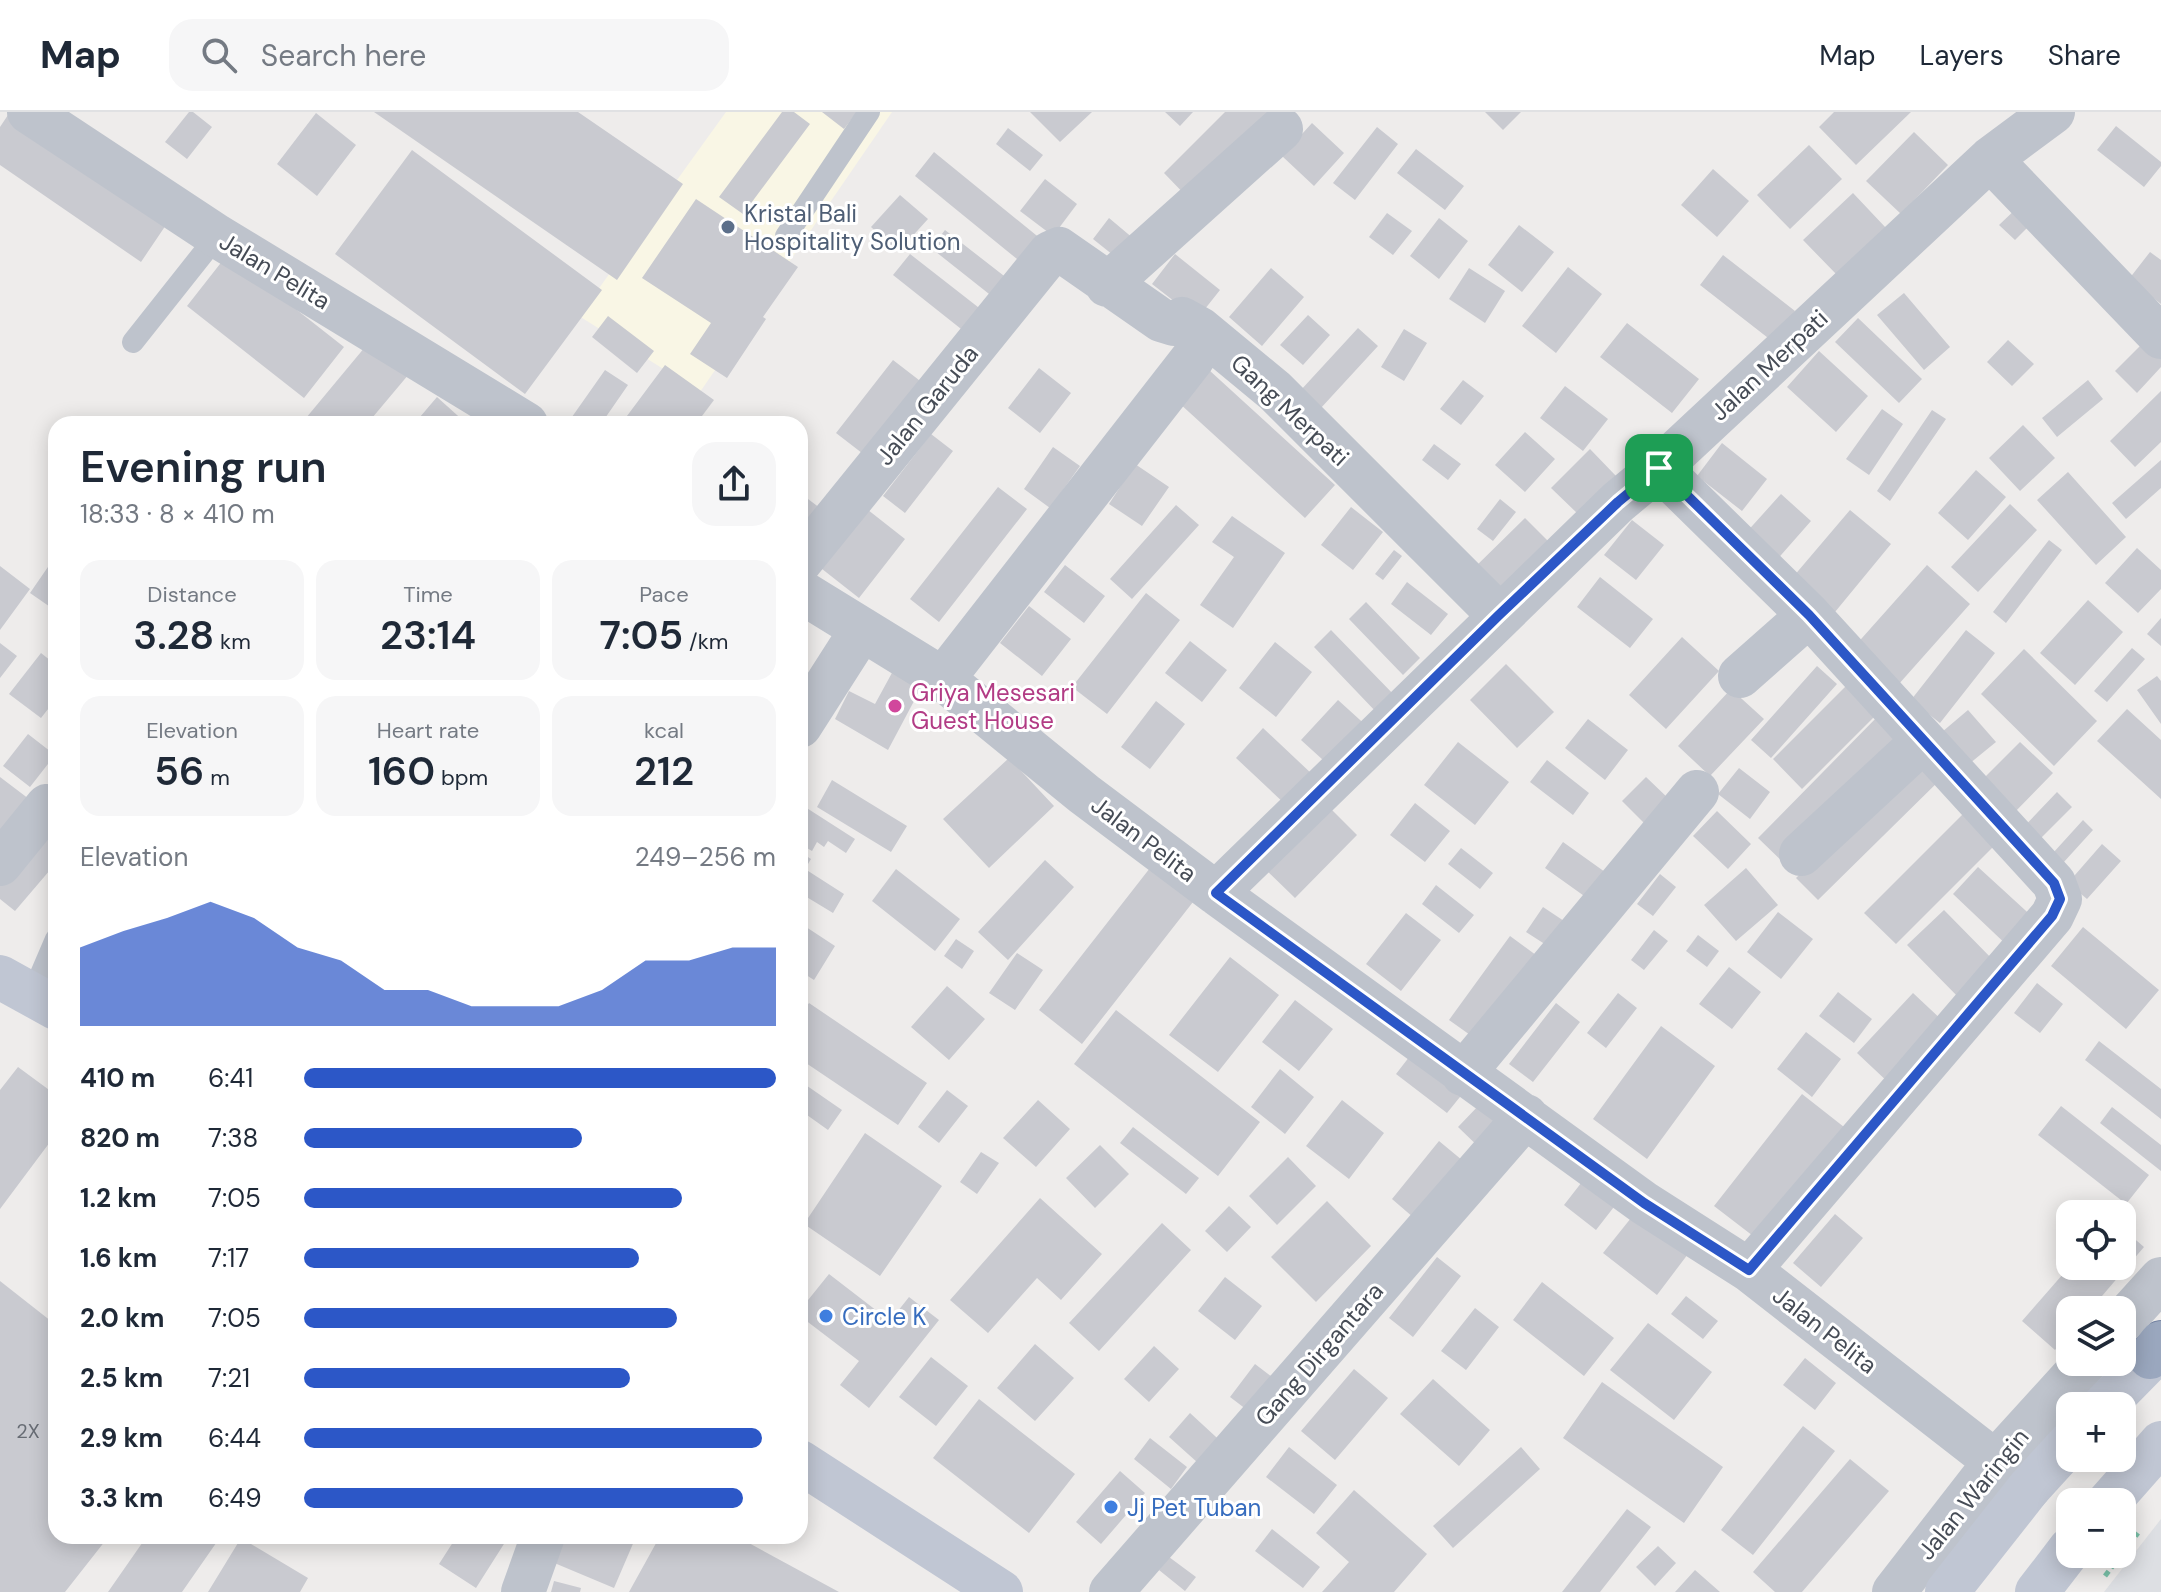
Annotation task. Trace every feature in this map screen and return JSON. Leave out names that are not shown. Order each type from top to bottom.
[{"type":"main road","points":[[2117,1392],[2157,1349]]},
{"type":"main road","points":[[2136,1494],[2161,1443]]},
{"type":"main road","points":[[1947,1592],[2056,1458]]},
{"type":"main road","points":[[808,1467],[1001,1592]]},
{"type":"main road","points":[[2037,1592],[2056,1567]]},
{"type":"street","name":"Jalan Pelita","points":[[29,112],[217,236],[513,416]]},
{"type":"street","name":"Jalan Merpati","points":[[1216,893],[1618,502],[1659,468],[1990,159],[2053,112]]},
{"type":"street","points":[[1107,285],[1281,129]]},
{"type":"street","points":[[1990,159],[2161,337]]},
{"type":"street","name":"Gang Merpati","points":[[1055,250],[1059,249],[1161,320],[1174,324],[1182,319],[1200,329],[1275,391],[1499,615]]},
{"type":"street","name":"Jalan Garuda","points":[[808,552],[1055,250]]},
{"type":"street","points":[[943,679],[1193,358]]},
{"type":"street","points":[[1659,468],[1809,615],[2054,883],[2060,899],[2052,916],[1749,1270]]},
{"type":"street","name":"Jalan Pelita","points":[[808,596],[943,679],[1084,794],[1216,893],[1644,1203],[1749,1270],[2029,1488]]},
{"type":"street","points":[[1740,676],[1809,615]]},
{"type":"street","points":[[808,713],[862,629]]},
{"type":"street","points":[[1801,854],[1923,741]]},
{"type":"street","points":[[1463,1074],[1697,792]]},
{"type":"street","points":[[0,864],[47,806]]},
{"type":"street","name":"Gang Dirgantara","points":[[1111,1592],[1526,1116]]},
{"type":"street","points":[[2136,1307],[2161,1279]]},
{"type":"street","name":"Jalan Waringin","points":[[1894,1592],[1995,1462],[2073,1376]]},
{"type":"street","points":[[523,1592],[540,1544]]},
{"type":"lane","points":[[786,236],[869,112]]},
{"type":"lane","points":[[133,342],[217,236]]},
{"type":"lane","points":[[29,993],[48,955]]},
{"type":"path","points":[[2102,1579],[2106,1568]]},
{"type":"shaded area","name":"Kristal Bali Hospitality Solution","points":[[726,112],[892,112],[700,392],[579,316]]},
{"type":"shaded area","points":[[2161,1519],[2161,1592],[2104,1592],[2123,1568],[2136,1568],[2136,1551]]},
{"type":"building","points":[[10,112],[170,219],[141,262],[0,165],[0,127]]},
{"type":"building","points":[[189,112],[212,127],[187,159],[165,142]]},
{"type":"building","points":[[374,112],[578,112],[683,184],[617,280]]},
{"type":"building","points":[[782,112],[794,112],[810,124],[743,214],[719,197]]},
{"type":"building","points":[[822,112],[857,112],[844,129]]},
{"type":"building","points":[[1030,112],[1092,112],[1060,142]]},
{"type":"building","points":[[1165,112],[1193,112],[1180,126]]},
{"type":"building","points":[[1225,112],[1270,112],[1192,202],[1164,173]]},
{"type":"building","points":[[1485,112],[1521,112],[1503,130]]},
{"type":"building","points":[[1834,112],[1911,112],[1856,165],[1819,127]]},
{"type":"building","points":[[316,113],[356,145],[317,196],[277,164]]},
{"type":"building","points":[[1312,123],[1344,153],[1314,186],[1282,156]]},
{"type":"building","points":[[2116,126],[2161,162],[2144,187],[2097,150]]},
{"type":"building","points":[[1377,127],[1398,144],[1355,200],[1333,183]]},
{"type":"building","points":[[1008,128],[1043,155],[1030,171],[996,144]]},
{"type":"building","points":[[1914,132],[1948,165],[1901,214],[1866,181]]},
{"type":"building","points":[[1809,145],[1842,179],[1790,229],[1757,195]]},
{"type":"building","points":[[1416,149],[1464,186],[1445,210],[1397,173]]},
{"type":"building","points":[[412,150],[602,290],[525,394],[335,254]]},
{"type":"building","points":[[934,152],[1047,244],[1028,268],[915,176]]},
{"type":"building","points":[[1713,169],[1749,201],[1717,237],[1681,205]]},
{"type":"building","points":[[1045,179],[1077,204],[1053,236],[1020,211]]},
{"type":"building","points":[[1853,193],[1886,228],[1837,275],[1803,240]]},
{"type":"building","points":[[900,195],[928,219],[898,252],[871,227]]},
{"type":"building","points":[[696,199],[798,267],[763,317],[766,319],[727,378],[690,354],[711,323],[642,278]]},
{"type":"building","points":[[2019,206],[2034,221],[2015,240],[1999,225]]},
{"type":"building","points":[[1387,213],[1412,231],[1393,255],[1369,237]]},
{"type":"building","points":[[1109,218],[1134,239],[1118,259],[1093,239]]},
{"type":"building","points":[[1439,218],[1468,241],[1439,279],[1410,256]]},
{"type":"building","points":[[1519,225],[1554,252],[1522,292],[1488,265]]},
{"type":"building","points":[[945,230],[1017,286],[1003,305],[931,248]]},
{"type":"building","points":[[2150,252],[2161,260],[2161,304],[2129,279]]},
{"type":"building","points":[[910,254],[992,318],[975,340],[893,275]]},
{"type":"building","points":[[1175,254],[1220,290],[1197,319],[1152,284]]},
{"type":"building","points":[[227,255],[344,347],[304,398],[187,306]]},
{"type":"building","points":[[1723,255],[1795,311],[1772,341],[1700,285]]},
{"type":"building","points":[[1568,267],[1602,294],[1556,353],[1522,326]]},
{"type":"building","points":[[1271,268],[1304,297],[1262,346],[1229,317]]},
{"type":"building","points":[[1469,268],[1505,291],[1485,323],[1449,299]]},
{"type":"building","points":[[1904,293],[1950,347],[1924,370],[1877,315]]},
{"type":"building","points":[[1308,315],[1330,335],[1303,365],[1280,345]]},
{"type":"building","points":[[608,316],[654,351],[637,373],[592,337]]},
{"type":"building","points":[[1858,318],[1922,379],[1899,403],[1835,342]]},
{"type":"building","points":[[1627,323],[1699,379],[1672,413],[1600,357]]},
{"type":"building","points":[[1358,328],[1378,346],[1320,409],[1300,391]]},
{"type":"building","points":[[1404,329],[1427,343],[1404,381],[1381,367]]},
{"type":"building","points":[[2008,340],[2034,364],[2012,386],[1987,362]]},
{"type":"building","points":[[2146,340],[2161,354],[2161,367],[2137,393],[2115,371]]},
{"type":"building","points":[[370,341],[409,374],[374,416],[308,416]]},
{"type":"building","points":[[1819,351],[1868,396],[1836,432],[1787,387]]},
{"type":"building","points":[[893,360],[928,387],[871,460],[836,433]]},
{"type":"building","points":[[665,365],[714,400],[702,416],[627,416]]},
{"type":"building","points":[[1039,368],[1071,393],[1040,433],[1008,408]]},
{"type":"building","points":[[605,370],[628,385],[607,416],[573,416]]},
{"type":"building","points":[[1209,370],[1335,485],[1305,518],[1178,402]]},
{"type":"building","points":[[1463,380],[1484,396],[1461,425],[1440,409]]},
{"type":"building","points":[[2088,380],[2103,399],[2057,437],[2042,418]]},
{"type":"building","points":[[1565,386],[1608,419],[1583,451],[1540,418]]},
{"type":"building","points":[[2161,391],[2161,442],[2135,467],[2110,441]]},
{"type":"building","points":[[437,397],[458,416],[421,416]]},
{"type":"building","points":[[1882,409],[1903,424],[1869,475],[1846,459]]},
{"type":"building","points":[[1932,410],[1946,419],[1890,501],[1877,491]]},
{"type":"building","points":[[2023,425],[2055,458],[2020,491],[1989,458]]},
{"type":"building","points":[[1525,432],[1555,459],[1525,492],[1495,465]]},
{"type":"building","points":[[931,434],[953,451],[905,513],[883,496]]},
{"type":"building","points":[[1722,443],[1767,479],[1742,511],[1697,476]]},
{"type":"building","points":[[1434,444],[1461,464],[1448,480],[1422,460]]},
{"type":"building","points":[[1053,447],[1080,466],[1050,508],[1024,489]]},
{"type":"building","points":[[1590,449],[1616,476],[1578,514],[1551,488]]},
{"type":"building","points":[[2161,460],[2161,488],[2126,519],[2112,503]]},
{"type":"building","points":[[1135,464],[1169,487],[1142,526],[1109,504]]},
{"type":"building","points":[[1976,470],[2006,497],[1968,540],[1938,513]]},
{"type":"building","points":[[2068,472],[2126,537],[2096,565],[2037,500]]},
{"type":"building","points":[[998,487],[1027,509],[939,622],[910,599]]},
{"type":"building","points":[[1781,494],[1811,521],[1775,562],[1744,535]]},
{"type":"building","points":[[808,499],[820,508],[808,524]]},
{"type":"building","points":[[1500,499],[1516,512],[1493,541],[1477,529]]},
{"type":"building","points":[[2010,504],[2037,530],[1978,592],[1951,567]]},
{"type":"building","points":[[1176,505],[1199,525],[1132,599],[1110,579]]},
{"type":"building","points":[[863,506],[905,539],[859,598],[817,565]]},
{"type":"building","points":[[1351,507],[1383,532],[1353,570],[1321,545]]},
{"type":"building","points":[[1850,510],[1891,544],[1835,612],[1793,577]]},
{"type":"building","points":[[1232,516],[1285,553],[1233,628],[1200,605],[1234,557],[1212,542]]},
{"type":"building","points":[[1525,518],[1549,542],[1493,597],[1469,573]]},
{"type":"building","points":[[1632,520],[1664,545],[1636,580],[1604,555]]},
{"type":"building","points":[[2049,540],[2062,550],[2006,623],[1993,612]]},
{"type":"building","points":[[2137,548],[2161,570],[2161,589],[2138,613],[2105,583]]},
{"type":"building","points":[[1394,550],[1402,556],[1383,580],[1375,574]]},
{"type":"building","points":[[1065,565],[1105,596],[1084,623],[1044,592]]},
{"type":"building","points":[[1927,565],[1970,604],[1898,685],[1854,647]]},
{"type":"building","points":[[0,566],[30,589],[0,630]]},
{"type":"building","points":[[48,567],[48,605],[30,593]]},
{"type":"building","points":[[1600,577],[1653,619],[1630,648],[1577,607]]},
{"type":"building","points":[[1407,582],[1448,614],[1431,635],[1391,604]]},
{"type":"building","points":[[1146,593],[1180,620],[1107,714],[1072,687]]},
{"type":"building","points":[[2088,600],[2123,632],[2075,685],[2040,653]]},
{"type":"building","points":[[1366,602],[1420,658],[1403,675],[1349,619]]},
{"type":"building","points":[[1029,606],[1071,639],[1042,676],[1000,643]]},
{"type":"building","points":[[2161,618],[2161,646],[2147,634]]},
{"type":"building","points":[[1331,630],[1397,698],[1379,715],[1314,647]]},
{"type":"building","points":[[1966,630],[1995,653],[1940,723],[1911,700]]},
{"type":"building","points":[[1682,637],[1719,671],[1666,729],[1629,695]]},
{"type":"building","points":[[1190,641],[1227,670],[1202,702],[1165,673]]},
{"type":"building","points":[[1275,642],[1312,672],[1276,717],[1239,688]]},
{"type":"building","points":[[0,643],[17,656],[0,678]]},
{"type":"building","points":[[2132,648],[2145,659],[2107,702],[2094,691]]},
{"type":"building","points":[[2024,649],[2097,721],[2054,766],[1981,694]]},
{"type":"building","points":[[41,653],[48,659],[48,709],[41,718],[9,694]]},
{"type":"building","points":[[1506,664],[1554,712],[1517,748],[1470,700]]},
{"type":"building","points":[[1817,666],[1837,684],[1771,758],[1751,740]]},
{"type":"building","points":[[893,671],[922,686],[888,750],[835,719],[849,691],[875,704]]},
{"type":"building","points":[[2157,676],[2161,681],[2161,724],[2137,690]]},
{"type":"building","points":[[1848,684],[1877,714],[1802,789],[1773,759]]},
{"type":"building","points":[[1731,689],[1764,719],[1710,776],[1678,746]]},
{"type":"building","points":[[1338,700],[1370,729],[1334,770],[1301,740]]},
{"type":"building","points":[[1156,701],[1185,724],[1150,769],[1121,747]]},
{"type":"building","points":[[2127,709],[2161,740],[2161,799],[2097,741]]},
{"type":"building","points":[[1968,710],[1996,742],[1969,764],[1942,732]]},
{"type":"building","points":[[1883,711],[1911,739],[1787,866],[1758,838]]},
{"type":"building","points":[[1588,719],[1628,750],[1605,780],[1565,748]]},
{"type":"building","points":[[1263,728],[1313,775],[1286,805],[1236,758]]},
{"type":"building","points":[[28,734],[48,750],[48,764],[30,787],[3,766]]},
{"type":"building","points":[[1458,742],[1509,782],[1475,825],[1424,785]]},
{"type":"building","points":[[2020,742],[2053,773],[2012,815],[1979,783]]},
{"type":"building","points":[[1925,750],[1947,773],[1818,900],[1796,878]]},
{"type":"building","points":[[1009,758],[1054,806],[989,868],[943,819]]},
{"type":"building","points":[[1547,760],[1589,793],[1573,815],[1530,782]]},
{"type":"building","points":[[1739,768],[1770,792],[1750,819],[1718,794]]},
{"type":"building","points":[[0,777],[29,799],[0,837]]},
{"type":"building","points":[[1646,777],[1670,800],[1646,825],[1622,801]]},
{"type":"building","points":[[832,780],[907,826],[891,852],[817,807]]},
{"type":"building","points":[[2057,792],[2072,807],[2031,848],[2017,834]]},
{"type":"building","points":[[1323,801],[1357,835],[1295,898],[1260,864]]},
{"type":"building","points":[[1415,803],[1450,831],[1425,862],[1390,835]]},
{"type":"building","points":[[808,809],[855,839],[846,853],[828,841],[824,847],[817,842],[812,851],[808,849]]},
{"type":"building","points":[[1717,811],[1751,844],[1728,869],[1693,836]]},
{"type":"building","points":[[1966,811],[1997,843],[1896,944],[1864,913]]},
{"type":"building","points":[[2083,820],[2093,830],[2063,863],[2053,853]]},
{"type":"building","points":[[48,821],[48,872],[15,911],[0,899],[0,877]]},
{"type":"building","points":[[1563,842],[1612,877],[1594,903],[1545,868]]},
{"type":"building","points":[[2102,844],[2121,861],[2087,899],[2068,883]]},
{"type":"building","points":[[1461,848],[1493,873],[1480,889],[1448,864]]},
{"type":"building","points":[[1045,860],[1074,887],[1008,960],[978,932]]},
{"type":"building","points":[[1978,867],[2038,922],[2012,950],[1953,894]]},
{"type":"building","points":[[1150,868],[1193,902],[1082,1044],[1039,1010]]},
{"type":"building","points":[[1746,868],[1778,905],[1736,941],[1704,905]]},
{"type":"building","points":[[896,869],[960,919],[935,951],[872,901]]},
{"type":"building","points":[[808,871],[844,894],[833,913],[808,898]]},
{"type":"building","points":[[1660,874],[1676,887],[1653,916],[1637,904]]},
{"type":"building","points":[[1436,885],[1474,915],[1459,933],[1422,904]]},
{"type":"building","points":[[1543,907],[1570,925],[1554,950],[1526,932]]},
{"type":"building","points":[[1944,910],[2000,967],[1963,1002],[1907,945]]},
{"type":"building","points":[[1778,912],[1813,939],[1781,979],[1747,952]]},
{"type":"building","points":[[1406,913],[1441,940],[1401,991],[1366,964]]},
{"type":"building","points":[[2083,927],[2159,990],[2126,1029],[2051,966]]},
{"type":"building","points":[[808,928],[835,946],[814,980],[808,976]]},
{"type":"building","points":[[1654,930],[1668,941],[1644,970],[1631,960]]},
{"type":"building","points":[[1698,935],[1719,951],[1707,967],[1686,951]]},
{"type":"building","points":[[1510,936],[1540,958],[1480,1042],[1449,1020]]},
{"type":"building","points":[[956,939],[974,951],[962,969],[944,956]]},
{"type":"building","points":[[1017,953],[1043,970],[1015,1010],[989,993]]},
{"type":"building","points":[[1230,957],[1279,995],[1218,1072],[1169,1035]]},
{"type":"building","points":[[1729,967],[1761,992],[1732,1029],[1699,1004]]},
{"type":"building","points":[[2037,983],[2063,1004],[2040,1033],[2014,1013]]},
{"type":"building","points":[[947,986],[985,1019],[949,1060],[911,1027]]},
{"type":"building","points":[[1838,992],[1872,1019],[1854,1043],[1819,1016]]},
{"type":"building","points":[[1618,993],[1637,1008],[1606,1048],[1587,1033]]},
{"type":"building","points":[[1913,993],[1945,1023],[1890,1084],[1857,1053]]},
{"type":"building","points":[[1295,1000],[1333,1029],[1299,1071],[1262,1042]]},
{"type":"building","points":[[1556,1003],[1580,1022],[1533,1082],[1509,1064]]},
{"type":"building","points":[[808,1004],[927,1083],[898,1125],[808,1064]]},
{"type":"building","points":[[1116,1010],[1260,1122],[1218,1176],[1074,1064]]},
{"type":"building","points":[[1661,1026],[1715,1066],[1647,1159],[1593,1119]]},
{"type":"building","points":[[1806,1032],[1841,1059],[1812,1097],[1777,1069]]},
{"type":"building","points":[[2099,1041],[2161,1089],[2161,1119],[2085,1060]]},
{"type":"building","points":[[1413,1052],[1464,1092],[1447,1113],[1396,1074]]},
{"type":"building","points":[[18,1067],[48,1089],[48,1145],[0,1209],[0,1090]]},
{"type":"building","points":[[1280,1069],[1314,1097],[1285,1134],[1251,1107]]},
{"type":"building","points":[[808,1087],[842,1110],[828,1130],[808,1116]]},
{"type":"building","points":[[947,1090],[968,1106],[939,1143],[918,1127]]},
{"type":"building","points":[[1802,1094],[1844,1127],[1757,1239],[1714,1206]]},
{"type":"building","points":[[1038,1100],[1070,1129],[1036,1167],[1003,1138]]},
{"type":"building","points":[[1342,1100],[1384,1133],[1349,1179],[1306,1146]]},
{"type":"building","points":[[1482,1102],[1509,1128],[1485,1153],[1458,1127]]},
{"type":"building","points":[[2061,1106],[2149,1175],[2129,1200],[2121,1200],[2038,1135]]},
{"type":"building","points":[[2112,1107],[2161,1145],[2161,1171],[2100,1123]]},
{"type":"building","points":[[1133,1127],[1199,1178],[1186,1194],[1120,1143]]},
{"type":"building","points":[[865,1133],[942,1186],[880,1276],[808,1227],[808,1218]]},
{"type":"building","points":[[1439,1141],[1468,1165],[1421,1224],[1392,1199]]},
{"type":"building","points":[[1100,1145],[1129,1174],[1095,1208],[1066,1178]]},
{"type":"building","points":[[981,1152],[999,1163],[977,1194],[960,1182]]},
{"type":"building","points":[[1288,1157],[1316,1186],[1277,1225],[1249,1196]]},
{"type":"building","points":[[1585,1178],[1617,1203],[1596,1230],[1564,1205]]},
{"type":"building","points":[[1040,1198],[1102,1254],[1061,1300],[1037,1278],[988,1333],[950,1300]]},
{"type":"building","points":[[1327,1201],[1371,1246],[1316,1302],[1271,1257]]},
{"type":"building","points":[[1229,1206],[1251,1227],[1227,1252],[1205,1231]]},
{"type":"building","points":[[1635,1213],[1688,1254],[1657,1295],[1603,1253]]},
{"type":"building","points":[[1835,1214],[1863,1238],[1821,1287],[1793,1263]]},
{"type":"building","points":[[1162,1223],[1191,1250],[1099,1351],[1069,1323]]},
{"type":"building","points":[[2136,1240],[2144,1247],[2136,1256]]},
{"type":"building","points":[[1437,1257],[1461,1276],[1413,1337],[1389,1318]]},
{"type":"building","points":[[829,1274],[890,1321],[909,1297],[939,1320],[869,1408],[840,1385],[859,1361],[808,1322],[808,1300]]},
{"type":"building","points":[[1225,1277],[1262,1306],[1235,1340],[1198,1311]]},
{"type":"building","points":[[2058,1280],[2116,1280],[2102,1296],[2056,1296],[2055,1350],[2022,1321]]},
{"type":"building","points":[[0,1281],[48,1319],[48,1544],[103,1544],[65,1592],[0,1592]]},
{"type":"building","points":[[1542,1282],[1614,1338],[1584,1376],[1513,1320]]},
{"type":"building","points":[[1686,1296],[1718,1321],[1703,1339],[1671,1314]]},
{"type":"building","points":[[1475,1308],[1499,1327],[1466,1370],[1441,1351]]},
{"type":"building","points":[[1648,1323],[1712,1372],[1674,1420],[1610,1370]]},
{"type":"building","points":[[1035,1344],[1074,1378],[1035,1421],[997,1388]]},
{"type":"building","points":[[1154,1346],[1179,1369],[1149,1402],[1124,1379]]},
{"type":"building","points":[[931,1357],[968,1386],[936,1426],[899,1397]]},
{"type":"building","points":[[1805,1358],[1836,1383],[1815,1410],[1783,1385]]},
{"type":"building","points":[[1255,1364],[1284,1386],[1259,1419],[1230,1397]]},
{"type":"building","points":[[1354,1369],[1388,1398],[1335,1460],[1301,1431]]},
{"type":"building","points":[[1433,1379],[1490,1430],[1459,1466],[1400,1414]]},
{"type":"building","points":[[1602,1382],[1723,1467],[1684,1523],[1563,1438]]},
{"type":"building","points":[[979,1399],[1075,1474],[1029,1533],[933,1458]]},
{"type":"building","points":[[1190,1413],[1228,1448],[1207,1471],[1169,1437]]},
{"type":"building","points":[[1803,1426],[1835,1451],[1753,1555],[1721,1530]]},
{"type":"building","points":[[1150,1438],[1187,1467],[1171,1489],[1134,1459]]},
{"type":"building","points":[[1289,1447],[1337,1485],[1314,1514],[1266,1477]]},
{"type":"building","points":[[1521,1447],[1540,1469],[1453,1548],[1433,1526]]},
{"type":"building","points":[[1850,1459],[1889,1491],[1802,1592],[1775,1592],[1753,1572]]},
{"type":"building","name":"Jj Pet Tuban","points":[[1120,1471],[1145,1493],[1101,1544],[1076,1522]]},
{"type":"building","points":[[1354,1490],[1427,1554],[1394,1592],[1322,1592],[1349,1562],[1316,1533]]},
{"type":"building","points":[[1627,1509],[1651,1527],[1600,1592],[1562,1592]]},
{"type":"building","points":[[1272,1529],[1320,1567],[1303,1588],[1255,1551]]},
{"type":"building","points":[[141,1544],[215,1544],[182,1592],[108,1592]]},
{"type":"building","points":[[237,1544],[251,1544],[308,1578],[300,1592],[208,1592]]},
{"type":"building","points":[[452,1544],[504,1544],[476,1588],[439,1564]]},
{"type":"building","points":[[560,1544],[633,1544],[614,1588],[552,1562]]},
{"type":"building","points":[[656,1544],[751,1544],[839,1592],[629,1592]]},
{"type":"building","points":[[1658,1546],[1676,1563],[1655,1586],[1636,1567]]},
{"type":"building","points":[[1169,1557],[1196,1577],[1185,1591],[1159,1570]]},
{"type":"building","points":[[1695,1570],[1720,1592],[1675,1592]]},
{"type":"building","points":[[554,1581],[581,1588],[580,1592],[551,1592]]},
{"type":"place","name":"Kristal Bali Hospitality Solution","points":[[728,227]]},
{"type":"place","name":"Griya Mesesari Guest House","points":[[895,706]]},
{"type":"place","name":"Circle K","points":[[826,1316]]},
{"type":"place","name":"Jj Pet Tuban","points":[[1111,1507]]},
{"type":"route","points":[[1659,468],[1809,615],[2054,883],[2060,899],[2052,916],[1749,1270],[1644,1203],[1216,893],[1499,615],[1618,502],[1659,468]]}]
